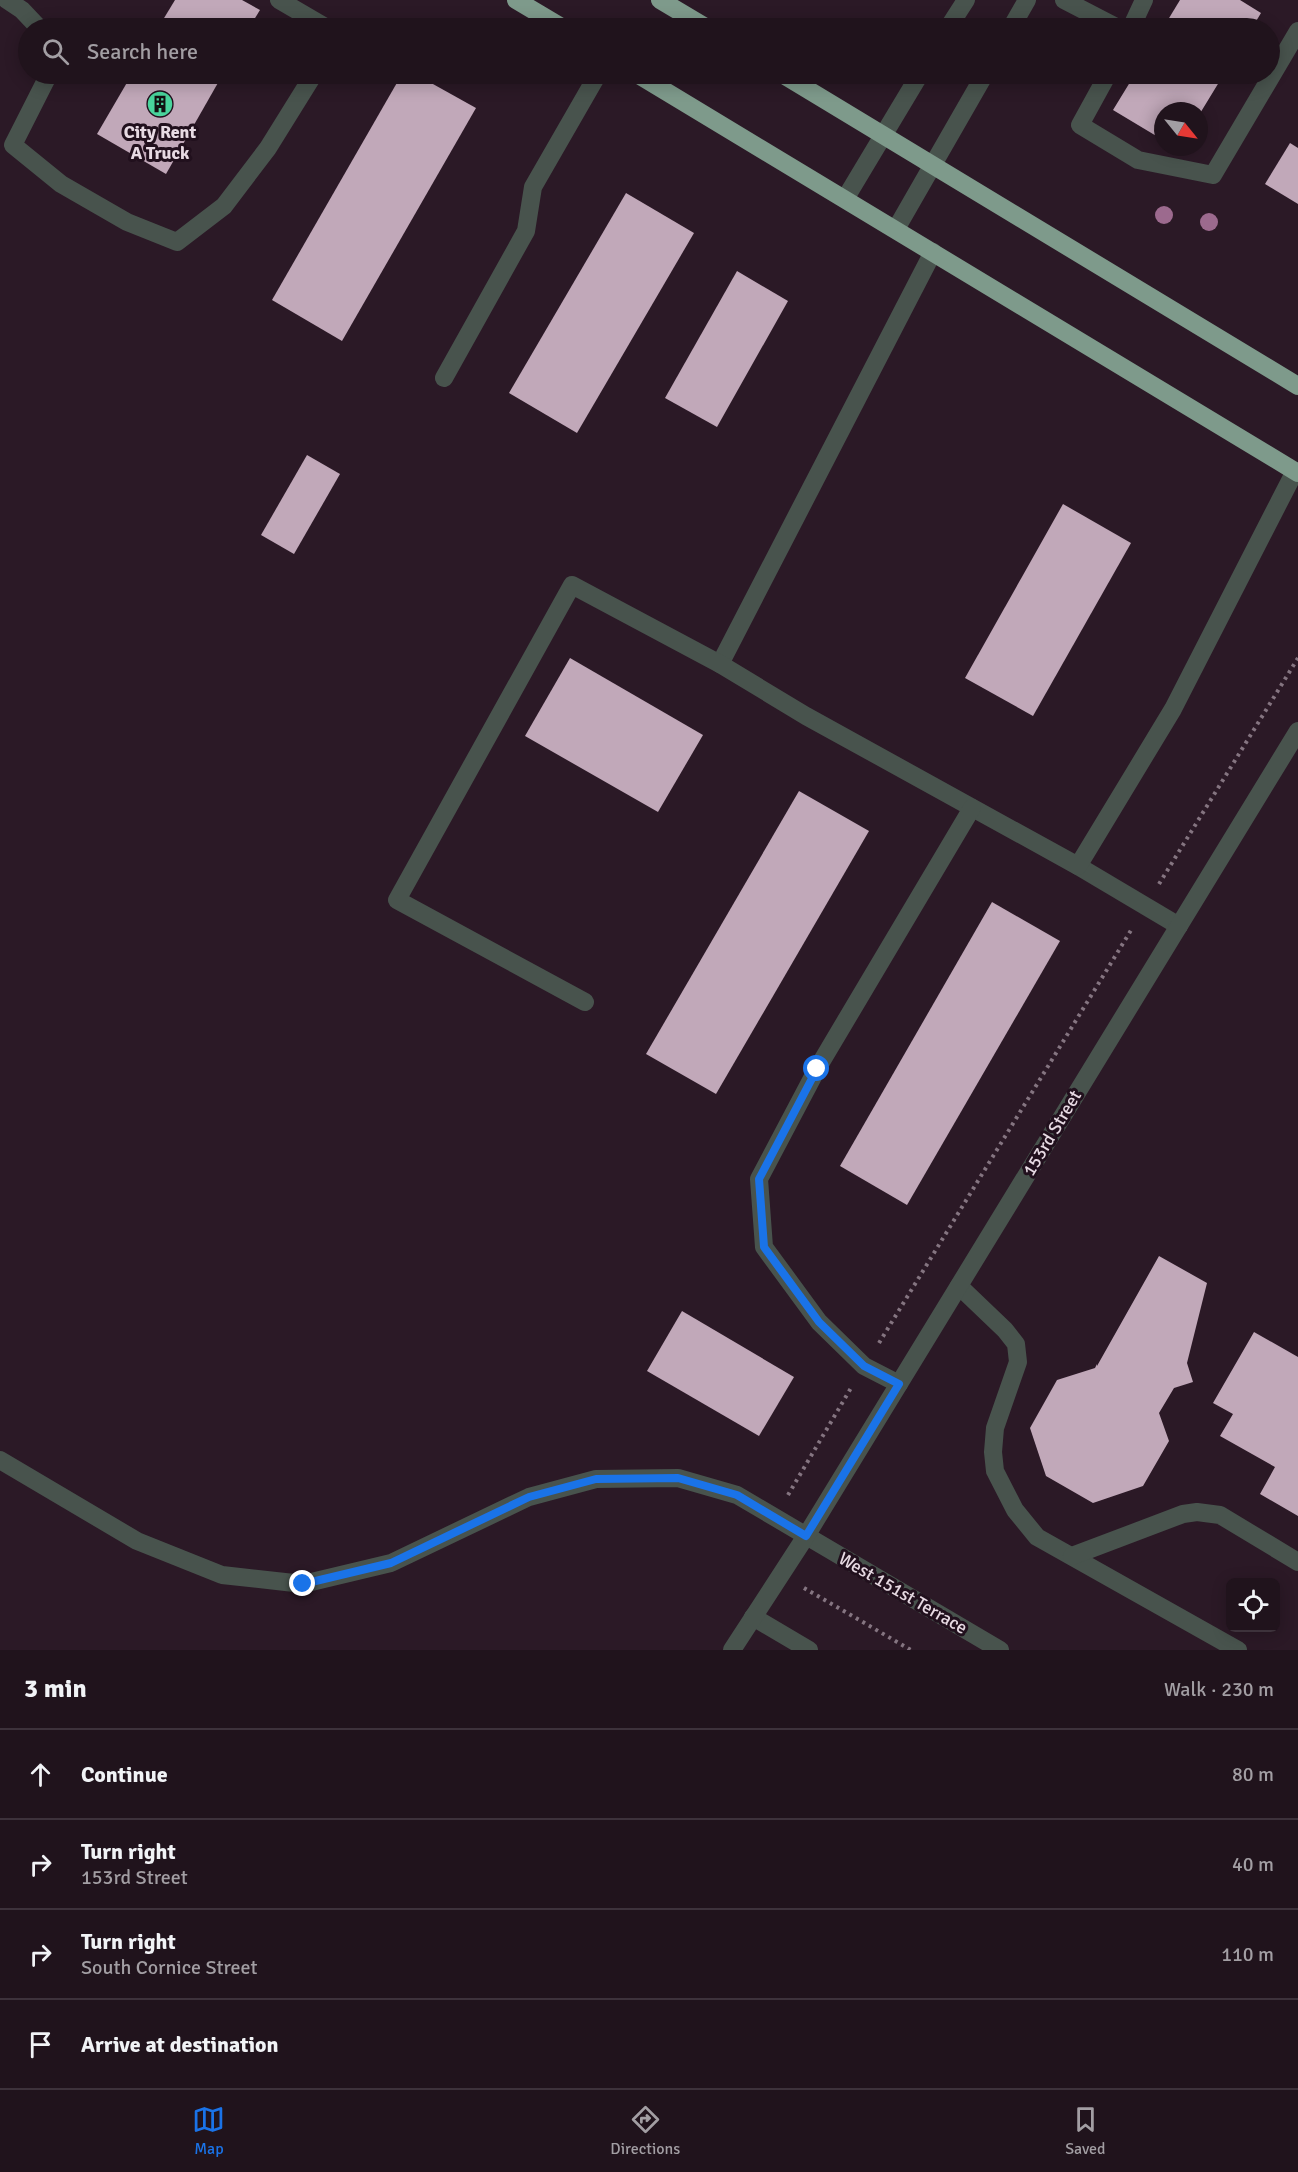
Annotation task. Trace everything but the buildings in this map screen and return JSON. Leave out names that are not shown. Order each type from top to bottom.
[{"type":"highway","points":[[516,0],[546,18]]},
{"type":"highway","points":[[660,0],[690,18]]},
{"type":"highway","points":[[654,84],[1296,472]]},
{"type":"highway","points":[[799,84],[1298,386]]},
{"type":"street","points":[[7,0],[30,18]]},
{"type":"street","points":[[279,0],[310,18]]},
{"type":"street","points":[[954,18],[966,0]]},
{"type":"street","points":[[1017,18],[1027,0]]},
{"type":"street","points":[[1064,0],[1099,18]]},
{"type":"street","points":[[1136,18],[1144,0]]},
{"type":"street","points":[[1280,61],[1298,31]]},
{"type":"street","points":[[44,84],[13,145],[61,184],[127,222],[177,243],[224,206],[268,148],[308,84]]},
{"type":"street","points":[[444,378],[526,231],[533,187],[592,84]]},
{"type":"street","points":[[845,199],[914,84]]},
{"type":"street","points":[[896,229],[979,84]]},
{"type":"street","points":[[1103,84],[1080,125],[1138,160],[1213,175],[1267,84]]},
{"type":"street","points":[[720,664],[933,252]]},
{"type":"street","points":[[1078,866],[1173,709],[1296,472]]},
{"type":"street","points":[[585,1002],[397,900],[572,585],[720,664],[806,716],[1078,866],[1179,926]]},
{"type":"street","name":"153rd Street","points":[[732,1650],[806,1536],[1298,730]]},
{"type":"street","points":[[899,1384],[864,1366],[819,1322],[764,1247],[759,1179],[817,1069],[972,808]]},
{"type":"street","points":[[958,1286],[1005,1330],[1016,1344],[1018,1362],[995,1428],[993,1452],[995,1472],[1015,1510],[1037,1537],[1238,1650]]},
{"type":"street","name":"West 151st Terrace","points":[[0,1460],[137,1541],[222,1575],[303,1584],[391,1563],[529,1497],[596,1479],[678,1478],[737,1495],[1000,1650]]},
{"type":"street","points":[[1072,1556],[1183,1514],[1197,1512],[1220,1515],[1298,1562]]},
{"type":"street","points":[[753,1617],[809,1650]]},
{"type":"place","name":"City Rent A Truck","points":[[160,104]]},
{"type":"route","points":[[303,1584],[391,1563],[529,1497],[596,1479],[678,1478],[737,1495],[806,1536],[899,1384],[864,1366],[819,1322],[764,1247],[759,1179],[817,1069]]}]
